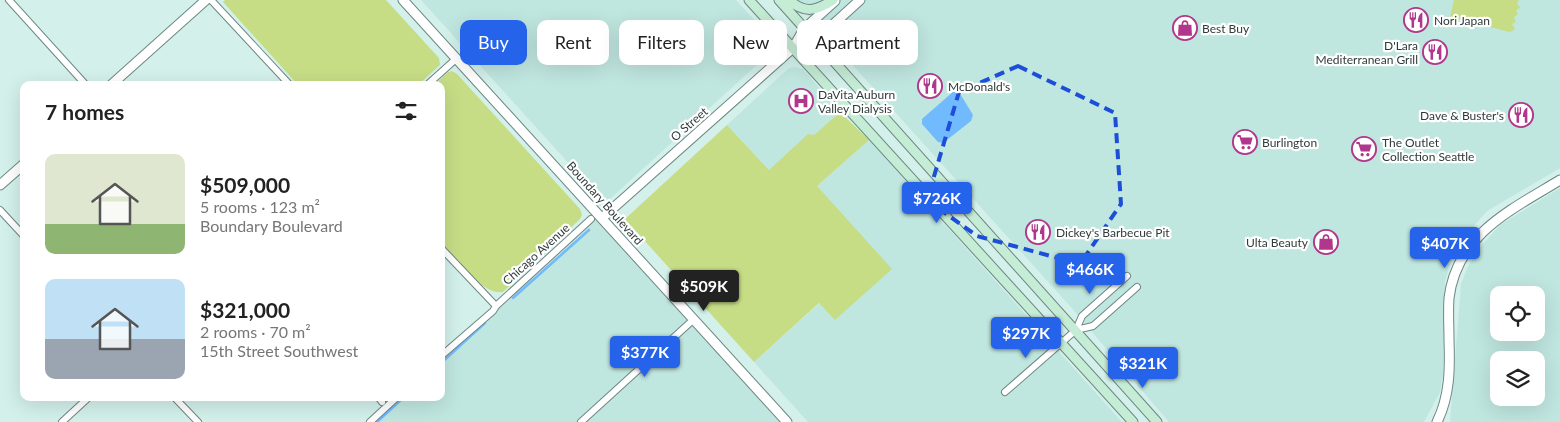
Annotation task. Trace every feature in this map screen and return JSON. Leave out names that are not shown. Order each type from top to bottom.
[{"type":"main road","points":[[749,0],[1133,422]]},
{"type":"main road","points":[[779,0],[797,21]]},
{"type":"main road","points":[[789,0],[799,8],[806,9],[821,8],[835,0]]},
{"type":"main road","points":[[837,65],[1157,422]]},
{"type":"street","points":[[9,0],[82,81]]},
{"type":"street","points":[[115,81],[206,0]]},
{"type":"street","points":[[211,0],[286,81]]},
{"type":"street","name":"Boundary Boulevard","points":[[403,0],[787,422]]},
{"type":"street","name":"O Street","points":[[814,20],[835,0]]},
{"type":"street","points":[[838,20],[860,0]]},
{"type":"street","name":"O Street","points":[[602,218],[793,48],[797,41]]},
{"type":"street","name":"O Street","points":[[793,48],[797,47]]},
{"type":"street","points":[[431,81],[457,58]]},
{"type":"street","points":[[0,185],[20,168]]},
{"type":"street","points":[[1437,422],[1448,390],[1449,298],[1459,264],[1475,239],[1487,227],[1560,180]]},
{"type":"street","points":[[0,210],[20,232]]},
{"type":"street","name":"Chicago Avenue","points":[[445,352],[591,219]]},
{"type":"street","points":[[445,252],[496,306]]},
{"type":"street","points":[[1006,392],[1076,330],[1082,316],[1127,276]]},
{"type":"street","points":[[1076,330],[1093,326],[1137,287]]},
{"type":"street","points":[[581,422],[694,319]]},
{"type":"street","points":[[62,422],[85,401]]},
{"type":"street","points":[[178,401],[198,422]]},
{"type":"street","points":[[370,422],[393,401]]},
{"type":"highlighted area","points":[[1018,66],[1115,113],[1121,204],[1080,264],[977,236],[927,200],[959,92]]},
{"type":"shaded area","points":[[421,0],[736,0],[754,20],[714,20],[714,65],[757,65],[611,198],[606,200],[601,199],[480,65],[527,65],[527,20],[460,20],[460,43]]},
{"type":"shaded area","points":[[794,0],[1560,0],[1560,168],[1487,211],[1466,235],[1452,259],[1445,281],[1443,376],[1440,392],[1424,422],[1169,422],[1069,305],[853,65],[918,65],[918,20],[812,20]]},
{"type":"shaded area","points":[[789,68],[803,69],[840,112],[814,135],[808,135],[769,170],[727,125]]},
{"type":"shaded area","points":[[869,140],[1122,422],[808,422],[754,362],[820,303],[835,320],[817,186]]},
{"type":"shaded area","points":[[1560,188],[1560,422],[1450,422],[1461,284],[1468,266],[1483,244],[1500,225]]},
{"type":"shaded area","points":[[600,216],[787,422],[370,422],[394,401],[445,401],[445,354]]},
{"type":"green space","points":[[225,0],[386,0],[439,58],[440,65],[422,81],[294,81],[223,2]]},
{"type":"green space","points":[[1454,0],[1519,0],[1517,3],[1520,8],[1516,10],[1518,14],[1514,17],[1516,22],[1512,24],[1515,29],[1510,32],[1450,17]]},
{"type":"green space","points":[[452,71],[457,74],[580,209],[582,215],[503,292],[495,292],[478,282],[445,248],[445,81],[438,81],[448,72]]},
{"type":"green space","points":[[840,112],[869,140],[817,186],[892,269],[835,320],[819,303],[754,362],[625,219],[727,125],[769,170],[808,134],[814,135]]},
{"type":"water","points":[[954,91],[959,92],[973,115],[971,121],[943,143],[938,142],[922,124],[922,119]]},
{"type":"waterway","points":[[513,298],[589,230]]},
{"type":"waterway","points":[[445,359],[485,323]]},
{"type":"waterway","points":[[377,422],[400,401]]},
{"type":"place","name":"Nori Japan","points":[[1416,20]]},
{"type":"place","name":"Best Buy","points":[[1185,28]]},
{"type":"place","name":"D'Lara Mediterranean Grill","points":[[1435,52]]},
{"type":"place","name":"McDonald's","points":[[930,86]]},
{"type":"place","name":"DaVita Auburn Valley Dialysis","points":[[801,101]]},
{"type":"place","name":"Dave & Buster's","points":[[1521,115]]},
{"type":"place","name":"Burlington","points":[[1245,142]]},
{"type":"place","name":"The Outlet Collection Seattle","points":[[1364,149]]},
{"type":"place","name":"Dickey's Barbecue Pit","points":[[1038,232]]},
{"type":"place","name":"Ulta Beauty","points":[[1326,242]]}]
